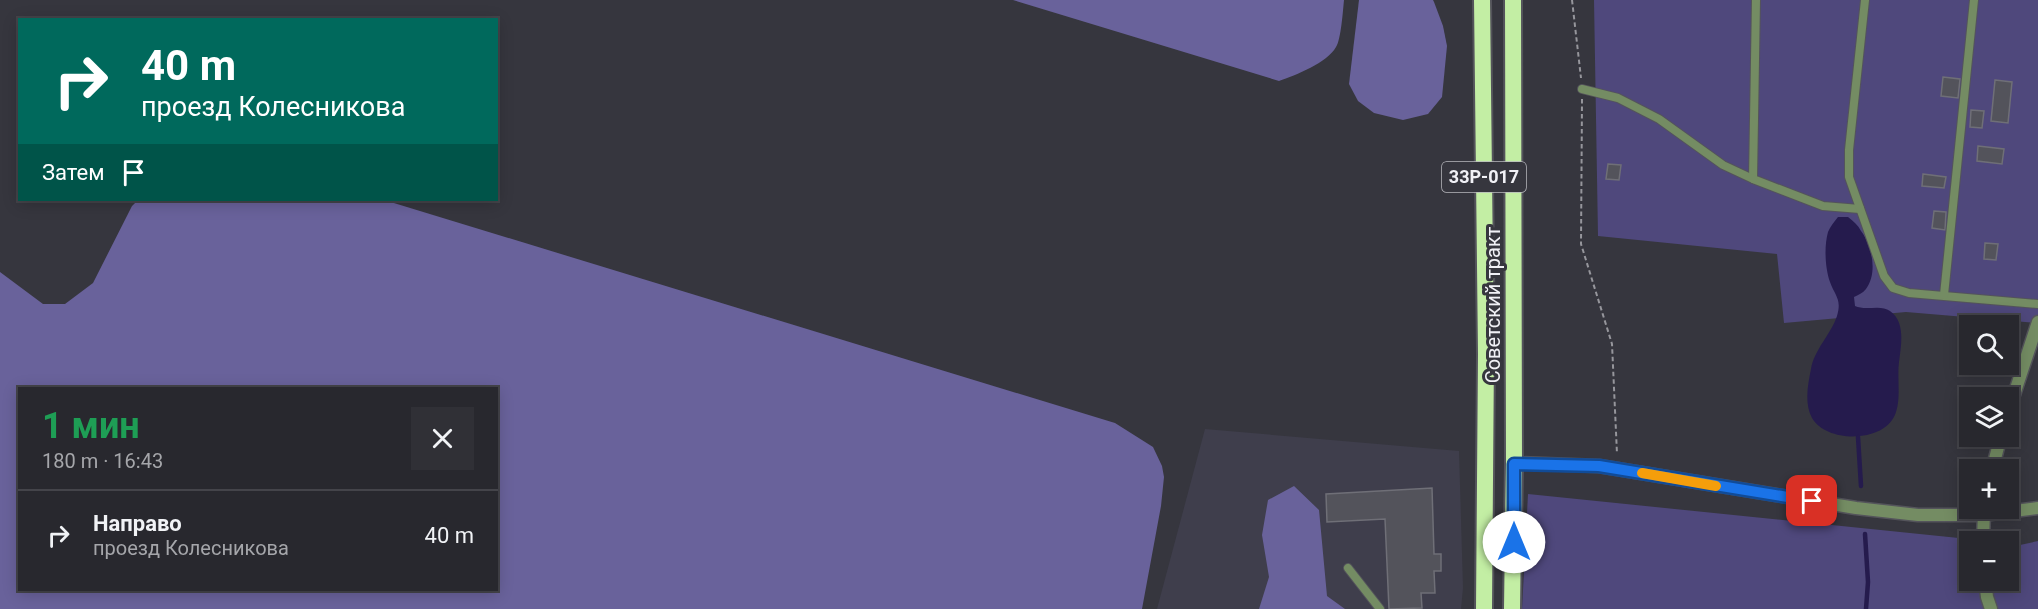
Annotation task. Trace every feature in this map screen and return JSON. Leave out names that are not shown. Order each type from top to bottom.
[{"type":"highway","name":"Советский тракт","points":[[1482,0],[1486,354],[1484,609]]},
{"type":"highway","name":"Советский тракт","points":[[1512,609],[1513,0]]},
{"type":"highway","points":[[1486,462],[1514,464]]},
{"type":"street","points":[[2017,387],[2038,322]]},
{"type":"street","points":[[1514,464],[1599,466],[1856,508],[1918,515],[1959,513]]},
{"type":"street","points":[[2019,509],[2038,508]]},
{"type":"street","points":[[1986,591],[1991,609]]},
{"type":"lane","points":[[1753,179],[1756,0]]},
{"type":"lane","points":[[1865,0],[1849,150],[1849,177],[1884,276],[1889,284],[1899,291],[2038,304]]},
{"type":"lane","points":[[1944,295],[1974,0]]},
{"type":"lane","points":[[1582,89],[1618,98],[1659,119],[1723,165],[1753,179],[1823,206],[1860,209]]},
{"type":"lane","points":[[1348,568],[1380,609]]},
{"type":"path","points":[[1572,0],[1582,89],[1581,244],[1612,344],[1617,469]]},
{"type":"shaded area","points":[[1013,0],[1344,0],[1342,25],[1332,53],[1310,68],[1279,81]]},
{"type":"shaded area","points":[[1359,0],[1433,0],[1443,26],[1447,46],[1442,97],[1428,114],[1403,120],[1374,113],[1358,101],[1349,84]]},
{"type":"shaded area","points":[[1594,0],[2038,0],[2038,323],[2019,321],[2019,315],[1959,316],[1906,312],[1784,323],[1777,254],[1598,236]]},
{"type":"shaded area","points":[[137,201],[387,201],[1115,423],[1153,447],[1162,466],[1164,477],[1161,506],[1142,609],[0,609],[0,272],[43,304],[65,304],[93,283],[132,206]]},
{"type":"shaded area","points":[[1838,217],[1848,217],[1858,227],[1871,251],[1873,267],[1870,282],[1865,290],[1854,297],[1855,306],[1882,308],[1890,311],[1898,321],[1901,335],[1896,412],[1881,430],[1856,436],[1843,436],[1820,426],[1812,418],[1807,400],[1813,362],[1834,323],[1839,305],[1826,264],[1828,232]]},
{"type":"shaded area","points":[[1205,429],[1459,451],[1463,588],[1461,609],[1157,609]]},
{"type":"shaded area","points":[[1294,486],[1319,510],[1327,596],[1345,609],[1259,609],[1269,577],[1262,535],[1268,500]]},
{"type":"shaded area","points":[[1528,494],[1959,538],[1959,591],[2019,591],[2019,545],[2038,541],[2038,609],[1522,609]]},
{"type":"building","points":[[1943,77],[1960,79],[1958,98],[1941,96]]},
{"type":"building","points":[[1995,80],[2012,82],[2008,123],[1991,121]]},
{"type":"building","points":[[1971,110],[1984,111],[1982,128],[1970,127]]},
{"type":"building","points":[[1978,146],[2004,149],[2002,164],[1977,161]]},
{"type":"building","points":[[1608,164],[1621,165],[1619,180],[1606,179]]},
{"type":"building","points":[[1923,174],[1946,177],[1944,188],[1922,186]]},
{"type":"building","points":[[1934,211],[1946,212],[1945,230],[1932,228]]},
{"type":"building","points":[[1985,243],[1998,244],[1996,260],[1984,259]]},
{"type":"building","points":[[1432,488],[1434,554],[1441,554],[1441,571],[1434,571],[1435,593],[1421,593],[1422,608],[1389,609],[1385,519],[1327,522],[1326,494]]},
{"type":"waterway","points":[[1858,437],[1861,486]]},
{"type":"waterway","points":[[1865,534],[1868,582],[1866,609]]},
{"type":"slow traffic","points":[[1642,473],[1716,486]]},
{"type":"route","points":[[1514,542],[1514,464],[1599,466],[1812,501]]}]
